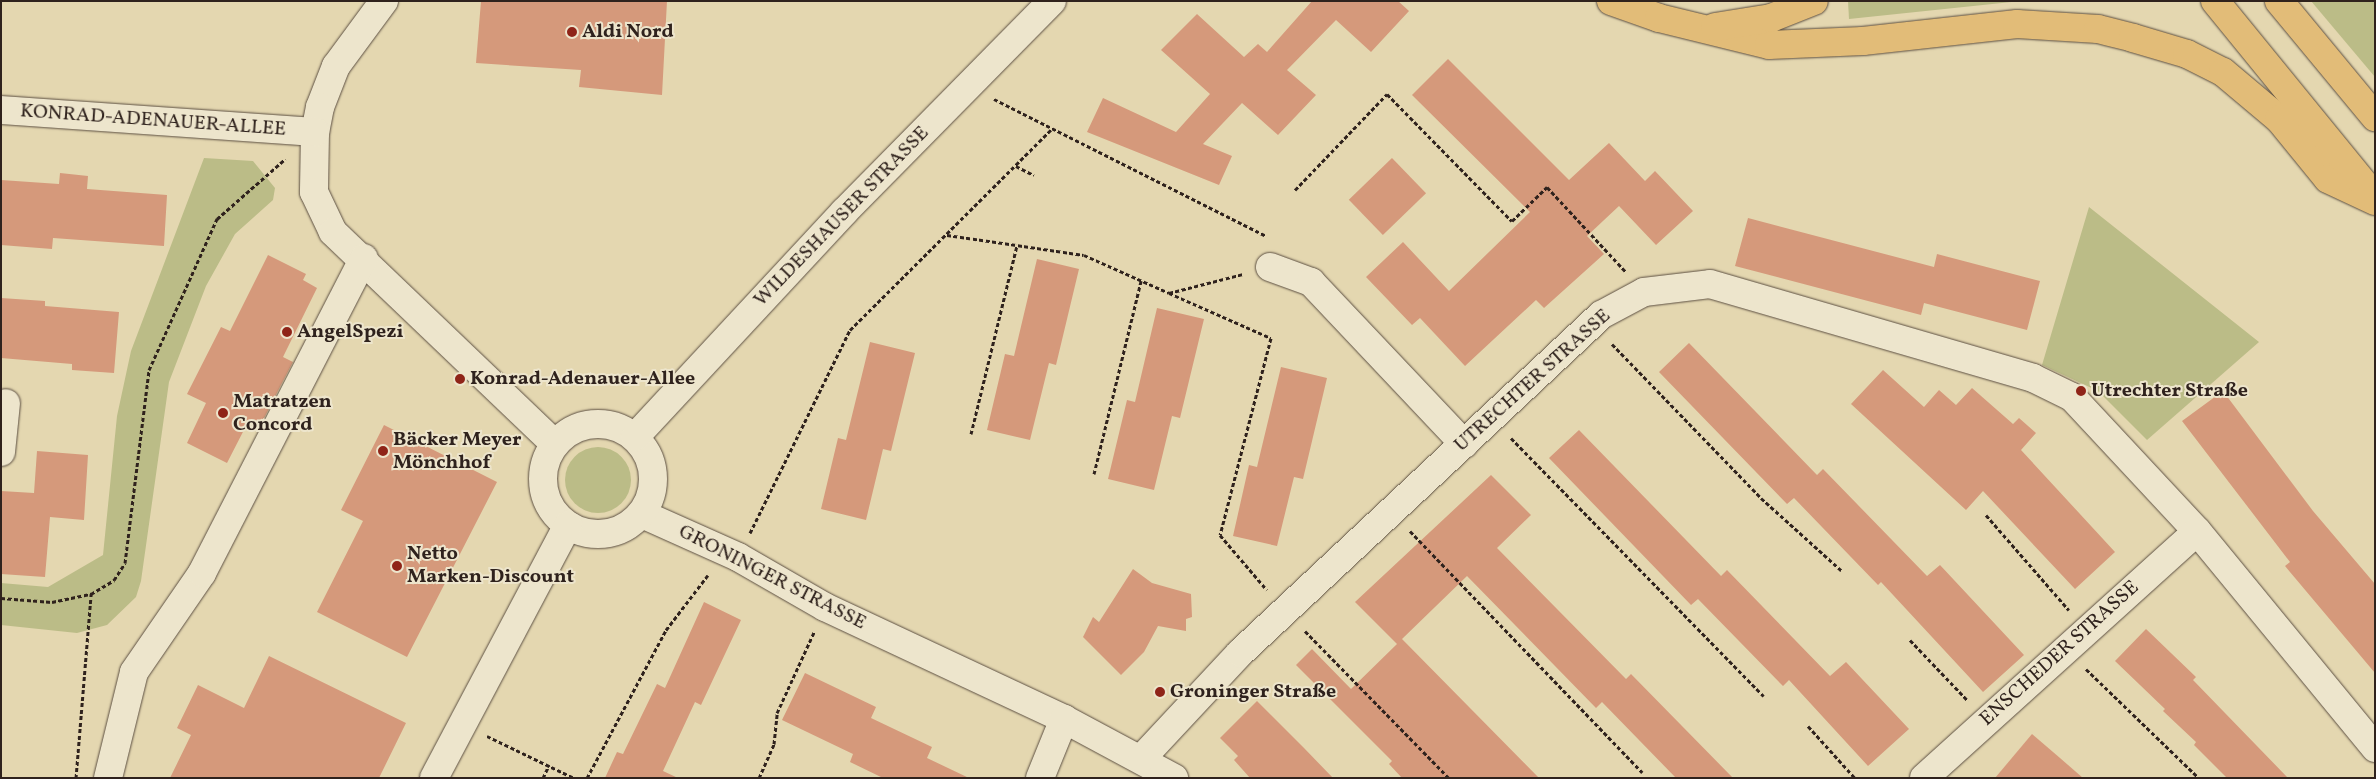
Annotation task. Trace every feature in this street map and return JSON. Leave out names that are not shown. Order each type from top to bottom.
[{"type":"highway","points":[[1611,1],[1659,18],[1769,45],[1854,41],[2017,24],[2098,29],[2187,54],[2223,72],[2279,119],[2328,179],[2375,201]]},
{"type":"highway","points":[[1703,28],[1771,18],[1814,1]]},
{"type":"highway","points":[[2215,1],[2375,197]]},
{"type":"highway","points":[[2279,1],[2375,118]]},
{"type":"street","points":[[315,132],[320,107],[336,66],[384,1]]},
{"type":"street","name":"WILDESHAUSER STRASSE","points":[[635,437],[844,212],[1052,1]]},
{"type":"street","name":"KONRAD-ADENAUER-ALLEE","points":[[1,110],[315,132],[314,192],[333,232],[364,258],[554,443]]},
{"type":"street","points":[[108,778],[134,672],[202,573],[364,258]]},
{"type":"street","points":[[1270,267],[1311,282],[1464,444]]},
{"type":"street","name":"UTRECHTER STRASSE","points":[[1142,758],[1240,653],[1592,323],[1644,292],[1710,284],[2033,378],[2072,398],[2197,531],[2375,748]]},
{"type":"street","points":[[1,452],[11,403]]},
{"type":"street","points":[[607,424],[635,437],[651,462],[653,474],[652,493],[642,514],[621,529],[593,534],[568,525],[547,500],[544,489],[544,470],[554,443],[586,425],[607,424]]},
{"type":"street","name":"GRONINGER STRASSE","points":[[642,514],[728,553],[825,607],[1064,719],[1142,758],[1174,778]]},
{"type":"street","points":[[434,778],[568,525]]},
{"type":"street","name":"ENSCHEDER STRASSE","points":[[1924,778],[2197,531]]},
{"type":"street","points":[[1040,778],[1064,719]]},
{"type":"path","points":[[1295,190],[1387,94],[1512,220],[1547,187],[1644,292]]},
{"type":"path","points":[[988,95],[1051,130],[1266,236]]},
{"type":"path","points":[[587,778],[666,630],[708,574],[728,553],[850,330],[1051,130]]},
{"type":"path","points":[[1,598],[52,602],[91,594],[114,580],[125,563],[149,370],[217,219],[315,132]]},
{"type":"path","points":[[1016,166],[1034,175]]},
{"type":"path","points":[[947,235],[1084,255],[1271,338],[1220,535],[1285,610],[1449,778]]},
{"type":"path","points":[[971,434],[1017,245]]},
{"type":"path","points":[[1170,293],[1270,267]]},
{"type":"path","points":[[1094,474],[1141,281]]},
{"type":"path","points":[[1592,323],[1762,498],[1841,570]]},
{"type":"path","points":[[1491,418],[1764,696]]},
{"type":"path","points":[[1391,511],[1642,772]]},
{"type":"path","points":[[1986,515],[2087,630]]},
{"type":"path","points":[[76,778],[91,594]]},
{"type":"path","points":[[759,778],[774,744],[777,713],[825,607]]},
{"type":"path","points":[[1910,640],[1986,721]]},
{"type":"path","points":[[2066,649],[2199,778]]},
{"type":"path","points":[[462,724],[574,778]]},
{"type":"path","points":[[1808,726],[1855,778]]},
{"type":"path","points":[[542,778],[549,765]]},
{"type":"green space","points":[[1848,1],[2021,1],[1849,19]]},
{"type":"green space","points":[[2311,1],[2375,1],[2375,77]]},
{"type":"green space","points":[[204,158],[253,161],[275,188],[273,200],[235,234],[206,286],[169,382],[141,581],[136,597],[107,625],[77,633],[1,625],[1,583],[48,587],[103,555],[117,416],[131,351]]},
{"type":"green space","points":[[2089,207],[2259,342],[2147,440],[2098,391],[2042,365]]},
{"type":"green space","points":[[598,447],[610,450],[621,457],[628,468],[631,480],[628,492],[621,503],[610,510],[598,513],[586,510],[575,503],[568,492],[565,480],[568,468],[575,457],[586,450]]},
{"type":"building","name":"Aldi Nord","points":[[481,1],[667,1],[662,95],[579,87],[581,70],[476,63]]},
{"type":"building","points":[[1312,1],[1398,1],[1409,11],[1371,52],[1336,20],[1287,70],[1316,95],[1278,135],[1242,103],[1203,144],[1232,156],[1219,185],[1087,132],[1103,98],[1176,132],[1210,94],[1161,50],[1197,14],[1244,57],[1258,44],[1267,52]]},
{"type":"building","points":[[1448,59],[1569,180],[1609,143],[1645,181],[1655,171],[1693,211],[1656,245],[1619,206],[1587,236],[1604,254],[1544,308],[1536,300],[1465,366],[1420,318],[1412,325],[1366,277],[1403,242],[1449,291],[1530,212],[1412,95]]},
{"type":"building","points":[[1392,158],[1426,193],[1383,235],[1349,200]]},
{"type":"building","points":[[60,173],[88,176],[87,189],[167,195],[164,246],[53,238],[52,249],[1,245],[1,180],[59,184]]},
{"type":"building","points":[[1748,218],[1934,267],[1937,254],[2040,281],[2027,330],[1924,303],[1921,315],[1735,266]]},
{"type":"building","points":[[268,255],[306,274],[303,280],[317,288],[283,357],[293,362],[258,430],[247,424],[227,463],[187,443],[206,403],[187,394],[221,327],[230,331]]},
{"type":"building","points":[[1037,259],[1079,269],[1056,365],[1049,363],[1030,440],[987,430],[1005,354],[1014,356]]},
{"type":"building","points":[[1,298],[45,301],[45,306],[119,312],[114,373],[72,370],[72,364],[1,358]]},
{"type":"building","points":[[1157,308],[1204,319],[1180,418],[1172,416],[1154,490],[1108,479],[1127,400],[1135,402]]},
{"type":"building","points":[[870,342],[915,353],[891,451],[883,449],[866,520],[821,509],[838,438],[846,440]]},
{"type":"building","points":[[1689,343],[1817,475],[1823,469],[1927,576],[1940,565],[2024,655],[1983,692],[1881,582],[1878,585],[1794,498],[1787,504],[1659,372]]},
{"type":"building","points":[[1281,367],[1327,378],[1303,479],[1294,477],[1277,546],[1233,536],[1249,465],[1257,467]]},
{"type":"building","points":[[1883,370],[1924,407],[1939,390],[1956,405],[1972,388],[2013,424],[2019,418],[2036,433],[2021,450],[2115,552],[2075,589],[1983,491],[1966,510],[1851,404]]},
{"type":"building","points":[[2223,391],[2313,511],[2375,584],[2375,673],[2285,566],[2290,562],[2182,421]]},
{"type":"building","name":"Netto Marken-Discount","points":[[384,425],[497,482],[407,657],[317,612],[363,521],[341,510]]},
{"type":"building","points":[[1579,430],[1721,576],[1727,570],[1830,676],[1846,662],[1909,729],[1868,766],[1789,680],[1783,686],[1698,599],[1691,605],[1549,458]]},
{"type":"building","points":[[37,451],[88,455],[84,520],[50,517],[45,577],[1,574],[1,491],[34,493]]},
{"type":"building","points":[[1491,475],[1531,515],[1497,548],[1626,679],[1631,674],[1733,778],[1676,778],[1602,702],[1596,708],[1467,576],[1402,639],[1539,778],[1402,778],[1389,764],[1392,761],[1296,665],[1312,649],[1351,689],[1397,644],[1355,602]]},
{"type":"building","points":[[1133,569],[1152,583],[1191,594],[1192,617],[1186,619],[1186,631],[1158,626],[1144,652],[1121,675],[1083,637],[1093,617],[1099,622]]},
{"type":"building","points":[[704,602],[741,620],[701,705],[695,702],[663,771],[678,778],[605,778],[617,752],[623,754],[657,684],[665,688]]},
{"type":"building","points":[[2146,629],[2196,677],[2193,680],[2288,778],[2227,778],[2194,745],[2196,742],[2163,711],[2165,709],[2115,661]]},
{"type":"building","points":[[269,656],[406,723],[379,778],[170,778],[191,735],[177,728],[198,685],[244,708]]},
{"type":"building","points":[[805,673],[876,707],[871,718],[932,747],[927,758],[969,778],[883,778],[850,762],[853,754],[782,720]]},
{"type":"building","points":[[1257,701],[1333,778],[1250,778],[1234,760],[1238,756],[1220,738]]},
{"type":"building","points":[[2032,734],[2060,758],[2083,778],[1995,778]]},
{"type":"place","name":"Aldi Nord","points":[[572,32]]},
{"type":"place","name":"AngelSpezi","points":[[287,332]]},
{"type":"place","name":"Konrad-Adenauer-Allee","points":[[460,379]]},
{"type":"place","name":"Utrechter Straße","points":[[2081,391]]},
{"type":"place","name":"Matratzen Concord","points":[[223,413]]},
{"type":"place","name":"Bäcker Meyer Mönchhof","points":[[383,451]]},
{"type":"place","name":"Netto Marken-Discount","points":[[397,566]]},
{"type":"place","name":"Groninger Straße","points":[[1160,692]]}]
